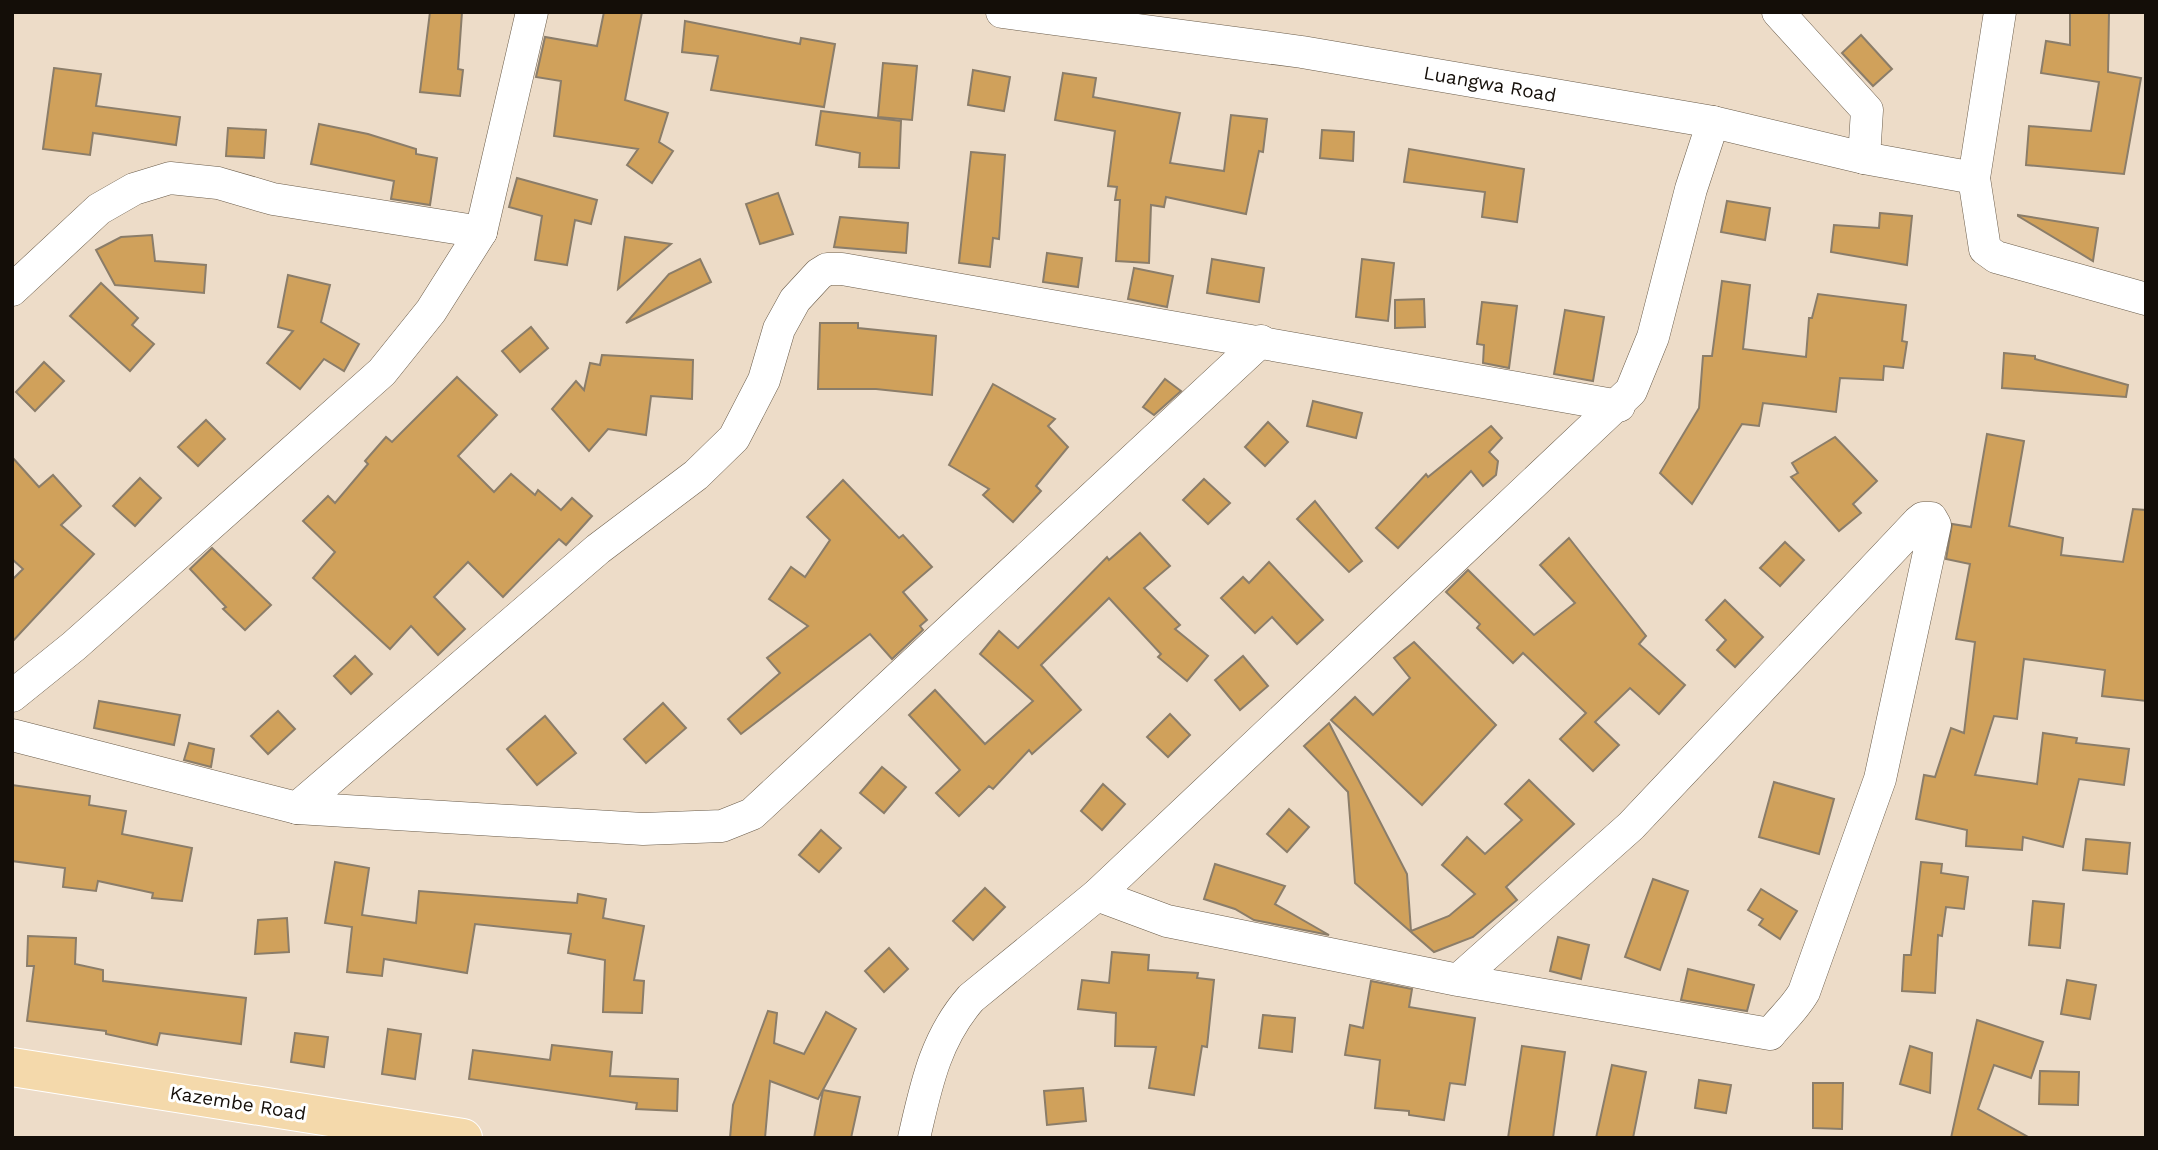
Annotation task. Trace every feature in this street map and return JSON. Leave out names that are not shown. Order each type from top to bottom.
[{"type":"main road","name":"Kazembe Road","points":[[12,1067],[463,1138]]},
{"type":"street","points":[[12,696],[74,646],[382,372],[431,311],[481,232],[532,12]]},
{"type":"street","name":"Luangwa Road","points":[[1002,12],[1302,52],[1713,122],[1864,158],[1974,178]]},
{"type":"street","points":[[1778,12],[1867,110],[1864,158]]},
{"type":"street","points":[[2000,12],[1974,178],[1985,248],[1991,254],[2146,299]]},
{"type":"street","points":[[914,1138],[931,1065],[954,1017],[971,998],[1097,895],[1619,406],[1631,391],[1653,337],[1691,189],[1713,122]]},
{"type":"street","points":[[12,290],[99,209],[134,189],[170,178],[219,183],[273,199],[481,232]]},
{"type":"street","points":[[297,808],[598,549],[696,475],[734,438],[764,380],[784,317],[808,284],[827,269],[842,269],[1261,341],[1619,406]]},
{"type":"street","points":[[12,735],[297,808],[643,829],[722,826],[752,814],[1261,341]]},
{"type":"street","points":[[1097,895],[1167,921],[1458,980],[1770,1034],[1785,1013],[1797,1004],[1804,992],[1880,779],[1935,525],[1931,518],[1923,518],[1918,522],[1630,826],[1458,980]]},
{"type":"building","points":[[430,12],[462,12],[458,69],[463,70],[460,96],[420,92]]},
{"type":"building","points":[[604,12],[642,12],[625,100],[668,113],[659,142],[673,151],[652,183],[627,165],[638,149],[554,136],[561,81],[536,77],[545,37],[597,46]]},
{"type":"building","points":[[2070,12],[2109,12],[2108,72],[2141,78],[2124,174],[2026,165],[2029,126],[2091,131],[2099,82],[2041,73],[2046,41],[2070,45]]},
{"type":"building","points":[[685,21],[800,44],[801,38],[835,44],[824,107],[711,90],[718,56],[682,52]]},
{"type":"building","points":[[1861,35],[1892,69],[1873,86],[1842,53]]},
{"type":"building","points":[[883,63],[917,66],[912,120],[878,117]]},
{"type":"building","points":[[54,68],[101,74],[96,106],[180,117],[176,145],[93,133],[90,155],[43,149]]},
{"type":"building","points":[[973,70],[1010,77],[1004,111],[968,105]]},
{"type":"building","points":[[1063,73],[1096,78],[1093,97],[1180,113],[1170,163],[1224,171],[1231,115],[1267,119],[1263,152],[1259,151],[1246,214],[1166,197],[1164,207],[1151,205],[1149,263],[1116,261],[1120,200],[1115,200],[1117,187],[1108,186],[1115,131],[1055,120]]},
{"type":"building","points":[[821,111],[901,121],[899,168],[859,167],[860,153],[816,145]]},
{"type":"building","points":[[319,124],[368,134],[416,149],[416,154],[437,158],[430,205],[391,199],[394,181],[311,164]]},
{"type":"building","points":[[228,128],[266,130],[264,158],[226,156]]},
{"type":"building","points":[[1322,130],[1354,132],[1353,161],[1320,158]]},
{"type":"building","points":[[1409,149],[1524,169],[1517,222],[1482,217],[1485,192],[1404,182]]},
{"type":"building","points":[[971,152],[1005,155],[999,239],[993,238],[990,267],[959,263]]},
{"type":"building","points":[[517,178],[597,200],[591,224],[575,220],[567,265],[535,260],[542,216],[509,207]]},
{"type":"building","points":[[778,193],[793,234],[760,244],[746,204]]},
{"type":"building","points":[[1727,201],[1770,208],[1765,240],[1721,232]]},
{"type":"building","points":[[1880,213],[1912,216],[1907,265],[1831,252],[1834,225],[1879,228]]},
{"type":"building","points":[[2018,216],[2098,228],[2093,261]]},
{"type":"building","points":[[840,217],[908,223],[906,253],[834,247]]},
{"type":"building","points":[[152,235],[155,261],[206,265],[204,293],[115,285],[96,250],[121,237]]},
{"type":"building","points":[[625,237],[671,244],[618,289]]},
{"type":"building","points":[[1047,253],[1082,258],[1078,287],[1043,282]]},
{"type":"building","points":[[700,259],[711,282],[626,323],[669,274]]},
{"type":"building","points":[[1212,259],[1264,268],[1259,302],[1207,293]]},
{"type":"building","points":[[1362,259],[1394,263],[1388,321],[1356,317]]},
{"type":"building","points":[[1134,268],[1173,276],[1167,307],[1128,299]]},
{"type":"building","points":[[288,275],[330,285],[321,322],[359,344],[344,371],[324,359],[300,389],[267,363],[293,331],[278,327]]},
{"type":"building","points":[[1722,281],[1750,285],[1743,349],[1806,357],[1809,318],[1812,318],[1818,294],[1906,305],[1902,341],[1907,342],[1903,368],[1884,366],[1883,380],[1840,378],[1836,412],[1763,403],[1759,426],[1742,424],[1692,504],[1660,473],[1699,408],[1703,356],[1712,356]]},
{"type":"building","points":[[101,283],[138,318],[132,325],[154,344],[130,371],[70,316]]},
{"type":"building","points":[[1424,299],[1425,327],[1395,328],[1395,300]]},
{"type":"building","points":[[1482,302],[1517,306],[1509,368],[1483,363],[1484,345],[1477,344]]},
{"type":"building","points":[[1565,310],[1604,317],[1593,381],[1554,374]]},
{"type":"building","points":[[820,323],[858,323],[858,328],[936,336],[932,395],[876,389],[818,389]]},
{"type":"building","points":[[531,327],[548,348],[520,372],[502,351]]},
{"type":"building","points":[[2004,353],[2035,356],[2035,359],[2128,385],[2126,397],[2002,388]]},
{"type":"building","points":[[602,355],[693,360],[692,399],[651,396],[646,435],[608,429],[589,451],[552,409],[576,381],[584,390],[590,363],[600,365]]},
{"type":"building","points":[[44,362],[64,381],[35,411],[16,392]]},
{"type":"building","points":[[457,377],[497,415],[458,456],[494,492],[511,474],[535,495],[538,490],[561,510],[572,498],[592,516],[566,545],[559,539],[503,597],[468,562],[434,597],[465,629],[438,655],[411,626],[390,649],[313,578],[335,552],[303,521],[328,496],[335,503],[368,464],[365,461],[386,437],[392,442]]},
{"type":"building","points":[[1165,379],[1181,391],[1154,415],[1143,407]]},
{"type":"building","points":[[993,384],[1055,419],[1048,426],[1068,447],[1036,486],[1041,491],[1013,522],[983,495],[989,489],[949,465]]},
{"type":"building","points":[[1313,401],[1362,413],[1356,438],[1307,426]]},
{"type":"building","points":[[206,420],[225,439],[198,466],[178,447]]},
{"type":"building","points":[[1268,422],[1288,442],[1265,466],[1245,447]]},
{"type":"building","points":[[1491,426],[1502,438],[1489,452],[1498,461],[1496,475],[1483,486],[1471,471],[1398,548],[1376,528],[1426,474],[1428,477]]},
{"type":"building","points":[[1987,434],[2024,441],[2009,526],[2063,538],[2061,555],[2123,562],[2133,509],[2146,510],[2146,701],[2102,696],[2105,670],[2024,659],[2017,719],[1994,716],[1975,775],[2037,784],[2043,733],[2077,738],[2076,743],[2129,749],[2124,785],[2079,779],[2063,847],[2023,837],[2022,850],[1966,846],[1967,830],[1916,819],[1924,775],[1935,777],[1951,728],[1964,733],[1975,642],[1956,639],[1970,564],[1946,559],[1952,524],[1971,527]]},
{"type":"building","points":[[1835,437],[1877,481],[1853,504],[1861,513],[1839,531],[1791,477],[1798,473],[1792,463]]},
{"type":"building","points":[[12,457],[39,487],[53,475],[81,506],[61,525],[94,554],[12,642],[12,580],[23,569],[12,559]]},
{"type":"building","points":[[140,478],[161,498],[135,526],[113,506]]},
{"type":"building","points":[[1204,479],[1230,503],[1208,524],[1183,500]]},
{"type":"building","points":[[843,480],[899,538],[903,535],[932,567],[903,592],[927,620],[920,626],[923,630],[892,659],[870,634],[741,734],[728,719],[780,673],[767,658],[808,626],[769,599],[791,567],[805,577],[830,540],[807,517]]},
{"type":"building","points":[[1315,501],[1362,561],[1349,572],[1297,519]]},
{"type":"building","points":[[1140,533],[1170,566],[1144,588],[1180,625],[1175,629],[1208,656],[1187,681],[1158,657],[1161,654],[1109,598],[1041,665],[1081,710],[1032,754],[1029,750],[993,789],[989,786],[959,816],[936,793],[960,770],[909,715],[935,690],[985,744],[1033,701],[980,654],[999,631],[1018,648],[1107,557],[1109,560]]},
{"type":"building","points":[[1569,538],[1646,636],[1639,644],[1685,685],[1659,714],[1630,688],[1595,722],[1619,745],[1593,771],[1560,739],[1586,713],[1523,653],[1513,663],[1477,628],[1480,624],[1446,592],[1468,570],[1534,635],[1575,603],[1540,565]]},
{"type":"building","points":[[1785,542],[1804,560],[1780,586],[1760,568]]},
{"type":"building","points":[[212,548],[271,605],[245,630],[223,609],[226,607],[190,569]]},
{"type":"building","points":[[1269,562],[1323,620],[1297,644],[1272,617],[1255,633],[1221,598],[1243,577],[1249,583]]},
{"type":"building","points":[[1725,600],[1763,637],[1735,667],[1717,650],[1726,640],[1706,620]]},
{"type":"building","points":[[1414,642],[1496,725],[1422,805],[1331,720],[1355,697],[1373,715],[1410,678],[1394,658]]},
{"type":"building","points":[[355,656],[372,674],[351,694],[334,676]]},
{"type":"building","points":[[1243,656],[1268,686],[1240,710],[1215,680]]},
{"type":"building","points":[[99,701],[180,715],[174,745],[94,728]]},
{"type":"building","points":[[663,703],[686,728],[646,763],[624,739]]},
{"type":"building","points":[[278,711],[295,729],[268,754],[251,736]]},
{"type":"building","points":[[1170,714],[1190,735],[1168,757],[1147,737]]},
{"type":"building","points":[[545,716],[576,753],[537,785],[507,749]]},
{"type":"building","points":[[1329,723],[1407,874],[1411,931],[1449,916],[1475,894],[1442,865],[1467,837],[1485,854],[1522,820],[1505,804],[1529,780],[1574,824],[1506,887],[1517,900],[1473,937],[1434,952],[1355,883],[1348,792],[1304,746]]},
{"type":"building","points":[[189,743],[214,749],[211,767],[184,760]]},
{"type":"building","points":[[882,767],[906,787],[884,813],[860,793]]},
{"type":"building","points":[[1774,782],[1834,799],[1819,854],[1759,837]]},
{"type":"building","points":[[1103,784],[1125,804],[1102,830],[1081,811]]},
{"type":"building","points":[[12,785],[90,796],[89,805],[126,811],[122,834],[192,848],[182,901],[152,898],[153,893],[98,881],[96,891],[63,887],[65,868],[12,861]]},
{"type":"building","points":[[1289,809],[1309,827],[1287,852],[1267,834]]},
{"type":"building","points":[[821,830],[841,848],[819,872],[799,855]]},
{"type":"building","points":[[2086,839],[2130,843],[2127,874],[2083,870]]},
{"type":"building","points":[[335,862],[369,868],[362,915],[416,923],[419,891],[577,903],[578,894],[606,899],[603,918],[644,926],[634,980],[644,981],[642,1013],[603,1012],[605,960],[568,953],[571,934],[475,924],[467,973],[384,959],[382,976],[347,972],[352,927],[325,923]]},
{"type":"building","points":[[1921,862],[1942,864],[1941,873],[1968,877],[1964,909],[1946,907],[1942,936],[1938,935],[1935,993],[1902,991],[1904,955],[1911,955]]},
{"type":"building","points":[[1215,864],[1285,886],[1275,904],[1329,935],[1254,920],[1235,909],[1204,899]]},
{"type":"building","points":[[1653,879],[1688,891],[1660,970],[1625,957]]},
{"type":"building","points":[[985,888],[1005,907],[973,940],[953,921]]},
{"type":"building","points":[[1761,889],[1797,911],[1780,939],[1759,925],[1763,919],[1748,910]]},
{"type":"building","points":[[2033,901],[2064,904],[2060,948],[2029,945]]},
{"type":"building","points":[[287,918],[289,952],[255,954],[258,920]]},
{"type":"building","points":[[28,936],[76,938],[75,964],[103,970],[103,981],[246,998],[241,1044],[160,1033],[157,1045],[106,1034],[106,1031],[27,1021],[34,966],[27,966]]},
{"type":"building","points":[[1558,937],[1589,945],[1581,979],[1550,971]]},
{"type":"building","points":[[889,948],[908,969],[884,992],[865,971]]},
{"type":"building","points":[[1112,952],[1149,955],[1148,970],[1198,973],[1197,978],[1214,980],[1207,1047],[1202,1046],[1194,1095],[1149,1088],[1156,1047],[1115,1046],[1116,1013],[1078,1009],[1082,980],[1109,983]]},
{"type":"building","points":[[1688,969],[1754,985],[1747,1011],[1681,1000]]},
{"type":"building","points":[[2067,980],[2096,985],[2090,1019],[2061,1014]]},
{"type":"building","points":[[1371,981],[1412,989],[1409,1007],[1475,1018],[1465,1085],[1450,1083],[1444,1120],[1409,1115],[1409,1111],[1375,1108],[1380,1060],[1345,1055],[1350,1025],[1363,1028]]},
{"type":"building","points":[[768,1011],[777,1013],[774,1043],[804,1054],[826,1012],[856,1029],[818,1099],[770,1081],[765,1138],[730,1138],[733,1105]]},
{"type":"building","points":[[1263,1015],[1295,1018],[1292,1052],[1259,1048]]},
{"type":"building","points":[[1977,1020],[2043,1042],[2031,1078],[1994,1065],[1978,1109],[2030,1138],[1951,1138]]},
{"type":"building","points":[[388,1029],[421,1034],[415,1079],[382,1074]]},
{"type":"building","points":[[295,1033],[328,1037],[324,1067],[291,1062]]},
{"type":"building","points":[[552,1045],[612,1052],[610,1076],[678,1079],[677,1111],[636,1109],[637,1103],[469,1079],[473,1050],[550,1060]]},
{"type":"building","points":[[1522,1046],[1565,1052],[1553,1138],[1508,1138]]},
{"type":"building","points":[[1910,1046],[1932,1053],[1930,1093],[1900,1084]]},
{"type":"building","points":[[1612,1065],[1646,1072],[1633,1138],[1596,1138]]},
{"type":"building","points":[[2040,1071],[2079,1072],[2078,1105],[2039,1104]]},
{"type":"building","points":[[1699,1080],[1731,1085],[1726,1113],[1695,1108]]},
{"type":"building","points":[[1813,1083],[1843,1083],[1842,1129],[1813,1128]]},
{"type":"building","points":[[1083,1088],[1086,1121],[1047,1125],[1044,1091]]},
{"type":"building","points":[[823,1090],[860,1097],[851,1138],[814,1138]]}]
